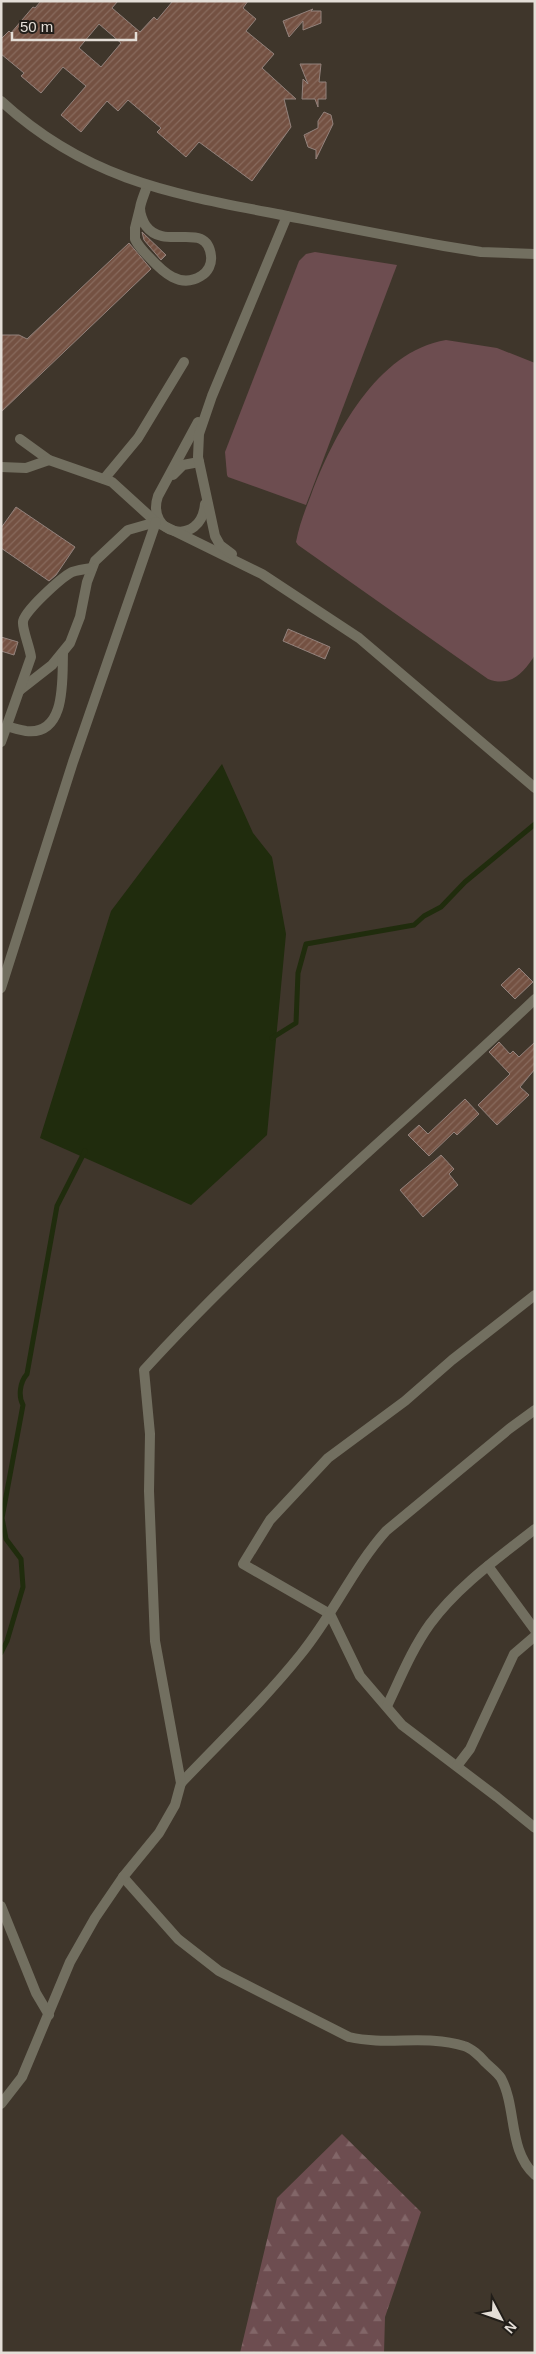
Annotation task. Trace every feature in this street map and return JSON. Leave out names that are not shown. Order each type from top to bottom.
[{"type":"street","points":[[1,101],[34,129],[74,154],[115,175],[147,186],[190,197],[464,250],[535,254]]},
{"type":"street","points":[[140,208],[144,223],[156,236],[168,238],[196,237],[206,241],[212,260],[205,274],[198,278],[181,281],[166,275],[135,239],[135,228],[140,208],[147,186]]},
{"type":"street","points":[[287,216],[212,396],[199,434],[199,462],[217,542],[379,653],[535,788]]},
{"type":"street","points":[[104,479],[138,438],[184,362]]},
{"type":"street","points":[[204,486],[204,516],[192,529],[183,532],[171,530],[160,521],[156,512],[157,500],[212,396]]},
{"type":"street","points":[[20,438],[49,460],[112,482],[156,522],[262,574]]},
{"type":"street","points":[[1,467],[26,468],[49,460]]},
{"type":"street","points":[[166,482],[183,465],[199,462]]},
{"type":"street","points":[[20,690],[38,678],[63,653],[75,632],[92,568],[103,552],[128,530],[156,522]]},
{"type":"street","points":[[1,988],[73,762],[156,522]]},
{"type":"street","points":[[1,742],[31,657],[29,642],[23,628],[24,618],[28,611],[67,575],[82,569],[92,568]]},
{"type":"street","points":[[7,726],[28,731],[38,730],[50,725],[57,713],[62,696],[63,653]]},
{"type":"street","points":[[1,2104],[22,2077],[70,1962],[95,1918],[123,1877],[159,1833],[175,1805],[181,1783],[155,1641],[149,1492],[150,1434],[144,1370],[183,1328],[349,1168],[464,1066],[535,999]]},
{"type":"street","points":[[535,1295],[452,1360],[405,1401],[328,1458],[270,1520],[243,1564],[330,1614],[360,1676],[402,1725],[535,1828]]},
{"type":"street","points":[[181,1783],[302,1654],[330,1614],[370,1549],[386,1531],[509,1429],[535,1410]]},
{"type":"street","points":[[387,1706],[410,1658],[429,1625],[456,1594],[535,1529]]},
{"type":"street","points":[[488,1566],[535,1630]]},
{"type":"street","points":[[457,1766],[470,1750],[514,1654],[535,1636]]},
{"type":"street","points":[[123,1877],[178,1940],[219,1971],[349,2038],[368,2042],[441,2041],[466,2046],[482,2058],[500,2078],[507,2096],[519,2150],[530,2170],[535,2175]]},
{"type":"street","points":[[1,1906],[36,1992],[49,2015]]},
{"type":"green space","points":[[315,252],[397,265],[306,505],[228,477],[225,452],[299,261],[306,254]]},
{"type":"green space","points":[[446,340],[497,348],[535,363],[535,655],[516,677],[510,680],[496,681],[488,679],[296,542],[304,512],[320,472],[345,423],[361,400],[379,378],[399,361],[421,347]]},
{"type":"green space","points":[[342,2134],[421,2212],[385,2317],[384,2353],[240,2353],[277,2198]]},
{"type":"shaded area","points":[[222,764],[253,833],[272,857],[286,934],[267,1135],[191,1205],[40,1138],[111,911]]},
{"type":"building","points":[[41,1],[118,1],[112,8],[140,32],[154,17],[157,20],[173,1],[248,1],[243,8],[256,19],[246,31],[274,54],[262,68],[296,99],[284,99],[291,127],[252,181],[199,142],[186,157],[157,132],[161,128],[128,100],[118,111],[107,101],[81,132],[61,115],[86,86],[63,67],[41,93],[21,76],[24,73],[1,54],[1,39],[9,31],[11,33],[33,7],[35,8]],"holes":[[[99,24],[121,43],[101,67],[79,48]]]},
{"type":"building","points":[[313,9],[311,11],[321,11],[321,23],[303,30],[303,21],[289,37],[283,21]]},
{"type":"building","points":[[300,64],[321,64],[319,82],[326,82],[326,99],[318,99],[318,107],[315,99],[302,99],[303,79],[308,84]]},
{"type":"building","points":[[324,112],[331,115],[333,124],[316,159],[316,150],[308,147],[304,135],[318,128],[318,121]]},
{"type":"building","points":[[142,232],[166,255],[161,260],[144,240]]},
{"type":"building","points":[[129,243],[151,269],[1,412],[1,335],[19,335],[27,339]]},
{"type":"building","points":[[16,507],[75,547],[56,575],[49,581],[1,548],[1,528]]},
{"type":"building","points":[[288,629],[330,647],[325,659],[283,641]]},
{"type":"building","points":[[1,637],[18,642],[14,655],[1,651]]},
{"type":"building","points":[[519,968],[533,982],[515,999],[501,985]]},
{"type":"building","points":[[499,1042],[510,1054],[513,1051],[519,1057],[535,1042],[535,1069],[520,1087],[529,1095],[497,1125],[478,1105],[510,1074],[489,1052]]},
{"type":"building","points":[[465,1099],[479,1114],[457,1135],[454,1132],[429,1156],[408,1135],[419,1125],[428,1134]]},
{"type":"building","points":[[441,1155],[454,1169],[449,1174],[458,1185],[423,1217],[400,1190]]},
{"type":"waterway","points":[[272,1038],[296,1023],[298,973],[306,944],[414,925],[424,916],[441,907],[465,882],[535,824]]},
{"type":"waterway","points":[[1,1653],[7,1641],[23,1587],[21,1559],[6,1539],[2,1518],[23,1405],[20,1389],[27,1374],[57,1206],[85,1151]]}]
